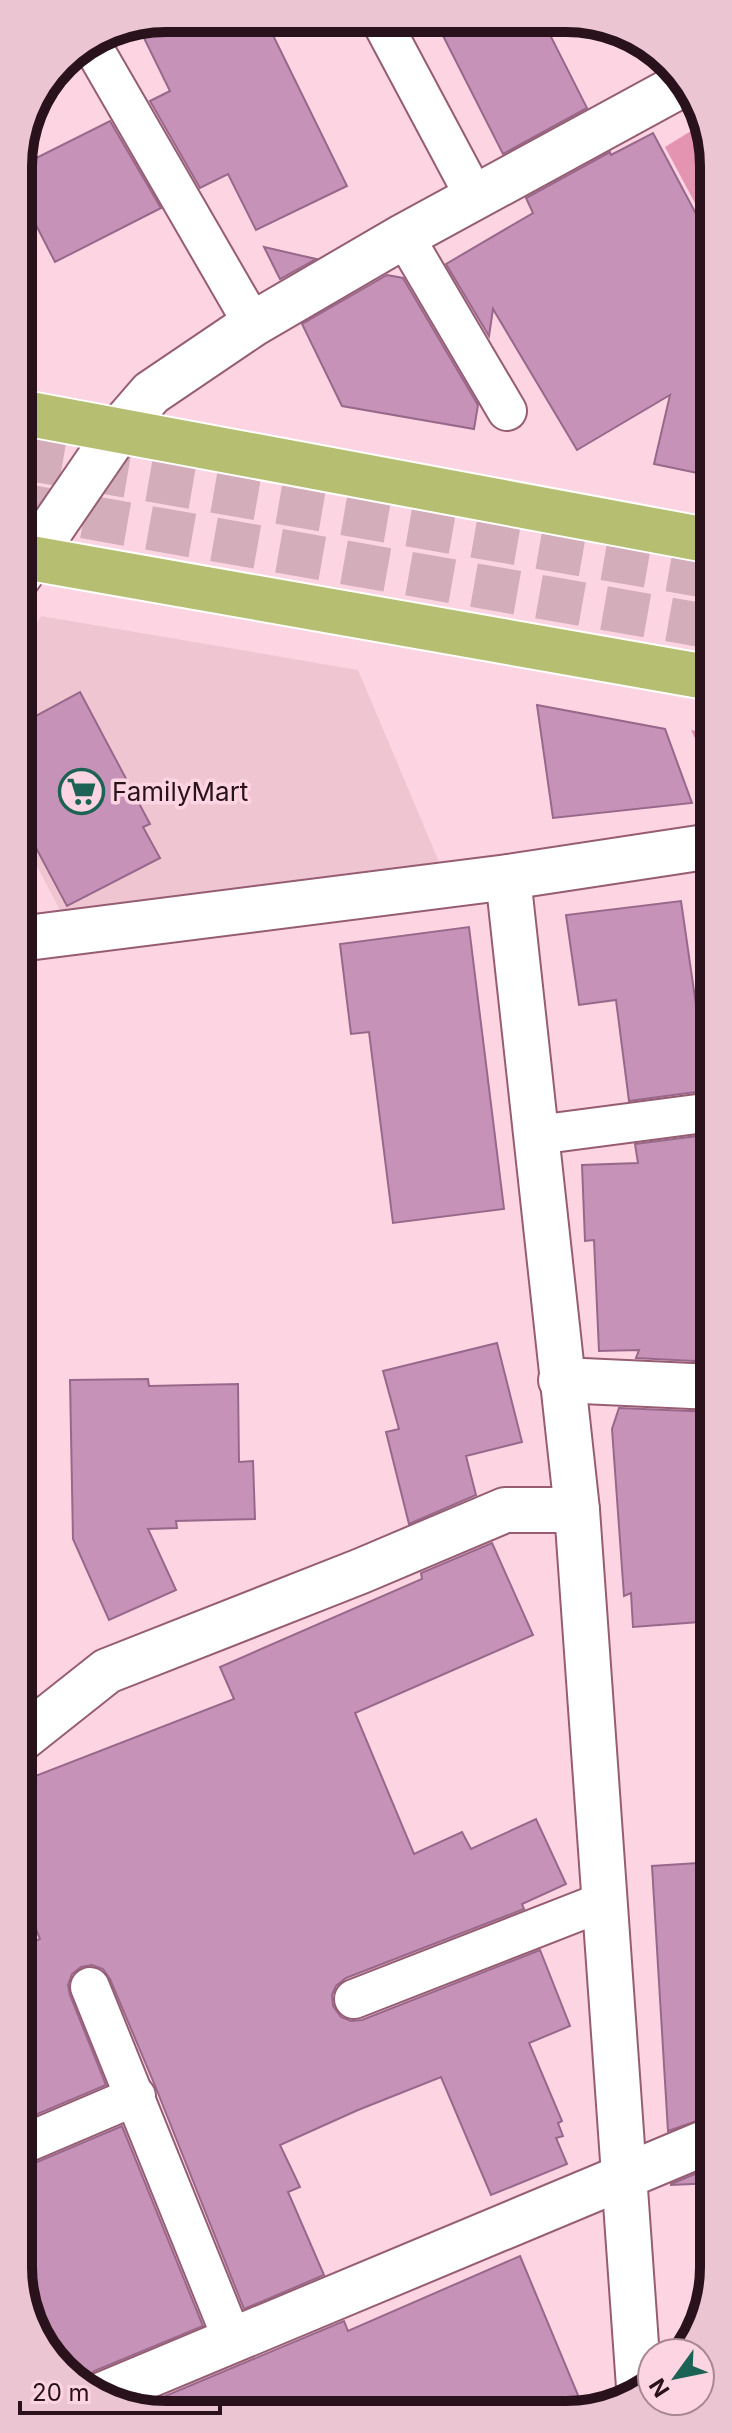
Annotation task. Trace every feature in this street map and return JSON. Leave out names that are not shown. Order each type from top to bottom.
[{"type":"main road","points":[[32,414],[700,539]]},
{"type":"main road","points":[[32,565],[700,676]]},
{"type":"street","points":[[32,549],[119,430],[151,393],[253,324],[404,236],[675,88]]},
{"type":"street","points":[[32,937],[508,877],[700,848]]},
{"type":"street","points":[[508,877],[577,1510],[636,2345]]},
{"type":"street","points":[[561,1380],[700,1386]]},
{"type":"street","points":[[32,1730],[107,1671],[361,1571],[505,1510],[577,1510]]},
{"type":"street","points":[[114,2390],[700,2145]]},
{"type":"lane","points":[[387,32],[476,199]]},
{"type":"lane","points":[[96,52],[253,324]]},
{"type":"lane","points":[[404,236],[507,411]]},
{"type":"lane","points":[[537,1135],[700,1114]]},
{"type":"lane","points":[[354,1999],[605,1901]]},
{"type":"lane","points":[[90,1987],[233,2341]]},
{"type":"lane","points":[[32,2140],[136,2096]]},
{"type":"shaded area","points":[[694,129],[700,166],[700,212],[665,147]]},
{"type":"shaded area","points":[[41,616],[358,670],[440,864],[63,916],[32,857],[32,632]]},
{"type":"shaded area","points":[[691,730],[700,732],[700,749]]},
{"type":"building","points":[[166,32],[271,32],[347,186],[256,230],[228,174],[200,188],[150,101],[170,91],[144,38]]},
{"type":"building","points":[[441,32],[549,32],[587,108],[503,154]]},
{"type":"building","points":[[110,121],[161,208],[55,262],[32,217],[32,160]]},
{"type":"building","points":[[653,133],[700,221],[700,474],[654,464],[670,395],[577,450],[493,309],[489,336],[446,264],[533,213],[526,198],[610,152],[611,155]]},
{"type":"building","points":[[264,247],[316,259],[280,279]]},
{"type":"building","points":[[387,275],[403,278],[478,405],[474,429],[342,406],[302,324]]},
{"type":"building","points":[[80,692],[150,824],[143,827],[160,858],[67,906],[32,840],[32,718]]},
{"type":"building","points":[[537,705],[665,729],[692,803],[553,818]]},
{"type":"building","points":[[681,901],[696,1005],[700,1004],[700,1086],[696,1087],[696,1092],[629,1101],[616,1000],[579,1005],[566,915]]},
{"type":"building","points":[[469,927],[504,1209],[393,1223],[369,1032],[351,1034],[340,944]]},
{"type":"building","points":[[697,1136],[700,1361],[636,1358],[639,1350],[599,1351],[594,1240],[585,1241],[582,1165],[638,1163],[635,1144]]},
{"type":"building","points":[[497,1343],[522,1442],[466,1456],[476,1495],[409,1524],[386,1432],[399,1429],[383,1371]]},
{"type":"building","points":[[148,1379],[149,1386],[238,1384],[239,1462],[253,1461],[255,1519],[176,1521],[177,1528],[148,1529],[176,1590],[109,1620],[73,1539],[70,1380]]},
{"type":"building","points":[[619,1408],[700,1411],[700,1622],[633,1627],[631,1593],[624,1596],[612,1429]]},
{"type":"building","points":[[492,1543],[533,1635],[355,1713],[414,1854],[462,1832],[471,1849],[536,1819],[566,1884],[522,1904],[524,1909],[346,1978],[336,1986],[332,1995],[333,2006],[341,2017],[351,2021],[362,2020],[540,1950],[570,2026],[529,2043],[562,2121],[558,2123],[563,2136],[556,2138],[567,2164],[491,2195],[441,2077],[280,2145],[300,2187],[288,2192],[324,2275],[244,2309],[156,2088],[103,1969],[92,1965],[81,1967],[72,1974],[68,1985],[106,2085],[32,2116],[32,1942],[40,1939],[32,1919],[32,1777],[234,1699],[220,1667],[422,1579],[421,1573]]},
{"type":"building","points":[[700,1863],[700,2120],[668,2131],[652,1866]]},
{"type":"building","points":[[122,2126],[203,2326],[94,2371],[89,2376],[71,2362],[46,2326],[35,2293],[32,2164]]},
{"type":"building","points":[[700,2172],[700,2184],[671,2184]]},
{"type":"building","points":[[520,2256],[580,2399],[156,2400],[344,2321],[348,2331]]},
{"type":"tunnel","points":[[32,459],[700,575]]},
{"type":"tunnel","points":[[32,507],[700,625]]},
{"type":"place","name":"FamilyMart","points":[[81,791]]}]
